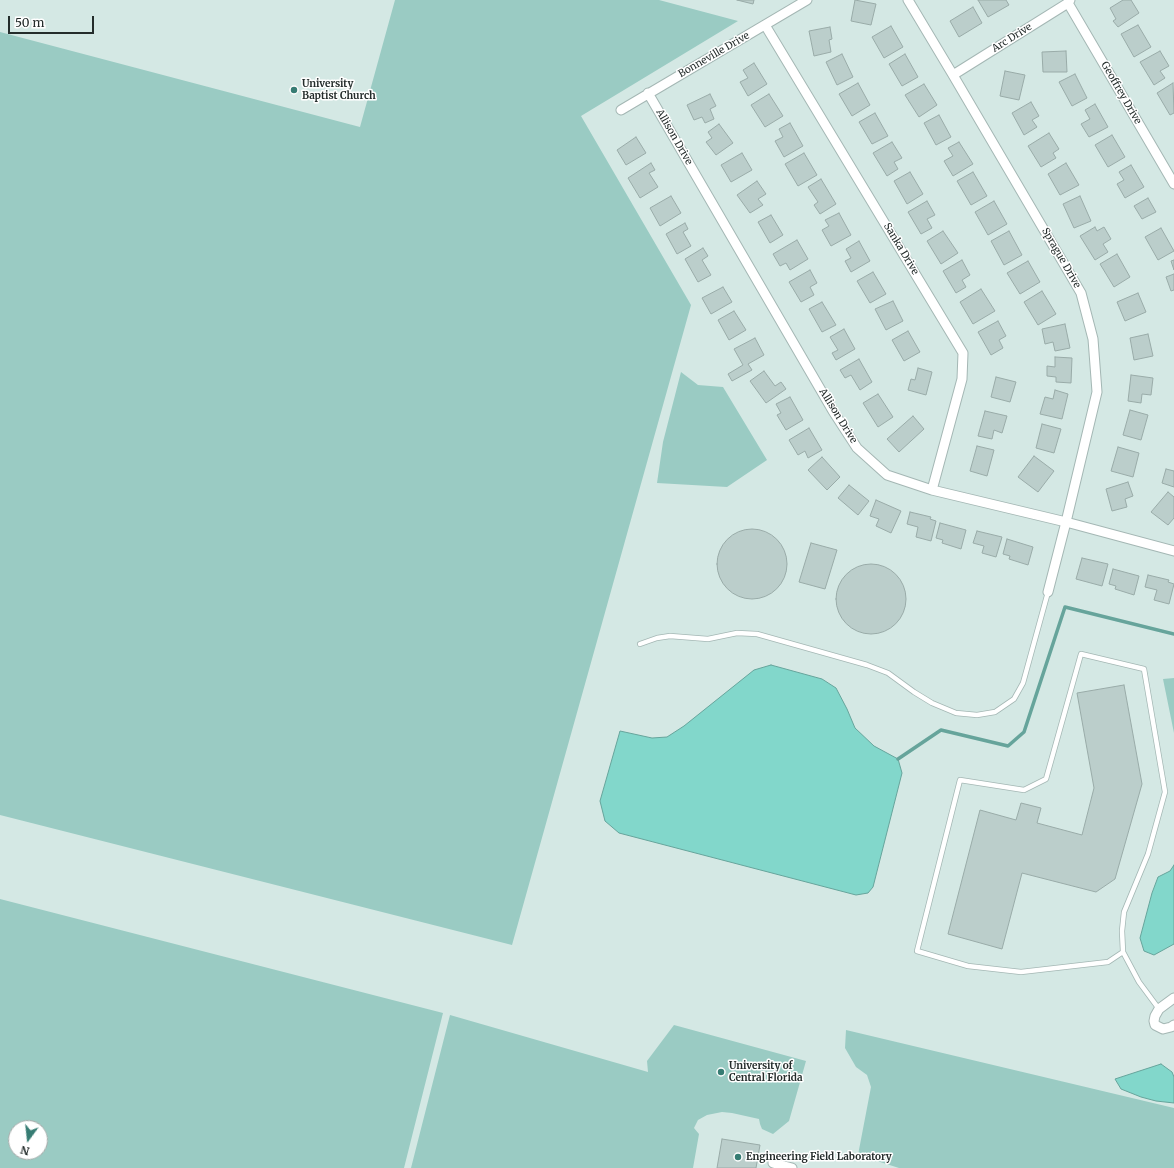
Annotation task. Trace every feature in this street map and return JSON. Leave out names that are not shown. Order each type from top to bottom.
[{"type":"street","name":"Bonneville Drive","points":[[621,110],[807,0]]},
{"type":"street","name":"Sprague Drive","points":[[908,0],[1081,293],[1093,339],[1097,392],[1048,592]]},
{"type":"street","name":"Arc Drive","points":[[953,75],[1069,1]]},
{"type":"street","name":"Geoffrey Drive","points":[[1069,1],[1174,184]]},
{"type":"street","name":"Sanka Drive","points":[[764,25],[963,353],[962,378],[932,490]]},
{"type":"street","name":"Allison Drive","points":[[648,93],[833,411],[857,448],[887,475],[932,490],[1066,522],[1174,551]]},
{"type":"street","points":[[1174,998],[1159,1009],[1154,1021],[1155,1025],[1163,1029],[1174,1025]]},
{"type":"street","points":[[773,1163],[792,1168]]},
{"type":"lane","points":[[640,644],[656,638],[670,636],[708,639],[737,633],[757,634],[867,665],[888,673],[932,703],[956,712],[977,715],[995,712],[1014,700],[1023,683],[1048,592]]},
{"type":"lane","points":[[1123,952],[1108,962],[1021,972],[968,966],[917,951],[960,780],[1024,790],[1046,779],[1081,654],[1144,669],[1165,792],[1148,854],[1124,912],[1122,931],[1123,952],[1139,982],[1159,1009]]},
{"type":"shaded area","points":[[395,0],[659,0],[738,21],[581,116],[691,305],[512,945],[0,815],[0,32],[360,127]]},
{"type":"shaded area","points":[[681,372],[698,385],[723,387],[767,460],[727,487],[657,483],[663,442]]},
{"type":"shaded area","points":[[771,665],[822,679],[836,688],[855,728],[874,746],[898,759],[902,773],[873,887],[868,893],[856,895],[619,833],[605,821],[600,801],[620,731],[652,738],[667,737],[684,726],[754,670]]},
{"type":"shaded area","points":[[1174,678],[1174,733],[1163,679]]},
{"type":"shaded area","points":[[1174,865],[1174,944],[1154,955],[1144,951],[1140,938],[1152,893],[1158,877],[1170,871]]},
{"type":"shaded area","points":[[0,899],[443,1013],[404,1168],[0,1168]]},
{"type":"shaded area","points":[[450,1015],[648,1072],[647,1061],[674,1025],[806,1061],[789,1121],[773,1134],[762,1129],[759,1119],[722,1112],[707,1115],[698,1120],[694,1128],[699,1134],[693,1168],[411,1168]]},
{"type":"shaded area","points":[[846,1030],[1174,1108],[1174,1168],[899,1168],[858,1155],[871,1087],[867,1075],[856,1067],[845,1048]]},
{"type":"shaded area","points":[[1161,1064],[1172,1072],[1174,1077],[1174,1103],[1156,1101],[1121,1089],[1115,1079]]},
{"type":"building","points":[[737,0],[754,0],[753,4]]},
{"type":"building","points":[[855,0],[876,4],[871,25],[851,21]]},
{"type":"building","points":[[978,0],[1006,0],[1009,5],[988,17]]},
{"type":"building","points":[[1123,0],[1131,0],[1139,13],[1118,27],[1113,21],[1116,19],[1110,8]]},
{"type":"building","points":[[973,7],[982,23],[959,37],[950,21]]},
{"type":"building","points":[[1138,25],[1151,47],[1134,57],[1121,34]]},
{"type":"building","points":[[891,26],[903,47],[884,58],[872,37]]},
{"type":"building","points":[[830,27],[832,39],[829,40],[831,52],[814,56],[809,31]]},
{"type":"building","points":[[1066,51],[1067,72],[1043,72],[1042,52]]},
{"type":"building","points":[[1160,51],[1169,66],[1160,71],[1165,78],[1154,85],[1140,62]]},
{"type":"building","points":[[842,54],[853,77],[837,85],[826,62]]},
{"type":"building","points":[[905,54],[918,77],[902,86],[889,64]]},
{"type":"building","points":[[754,63],[767,84],[748,96],[740,82],[748,78],[743,70]]},
{"type":"building","points":[[1005,71],[1025,75],[1019,100],[1000,96]]},
{"type":"building","points":[[1075,74],[1087,98],[1072,106],[1059,82]]},
{"type":"building","points":[[858,83],[870,105],[852,116],[839,94]]},
{"type":"building","points":[[1173,83],[1174,113],[1170,115],[1157,93]]},
{"type":"building","points":[[924,84],[937,105],[919,117],[905,95]]},
{"type":"building","points":[[710,94],[716,106],[710,109],[714,119],[705,123],[702,117],[694,120],[687,105]]},
{"type":"building","points":[[769,94],[783,116],[765,127],[751,105]]},
{"type":"building","points":[[1031,102],[1039,116],[1032,120],[1037,127],[1024,135],[1012,113]]},
{"type":"building","points":[[1095,104],[1108,127],[1089,137],[1081,124],[1090,119],[1085,110]]},
{"type":"building","points":[[875,113],[888,136],[872,144],[859,122]]},
{"type":"building","points":[[939,115],[951,137],[936,145],[924,123]]},
{"type":"building","points":[[790,123],[803,146],[784,157],[775,141],[783,137],[779,129]]},
{"type":"building","points":[[719,124],[733,143],[716,155],[706,142],[712,138],[708,132]]},
{"type":"building","points":[[1049,133],[1059,149],[1053,153],[1056,158],[1041,167],[1028,146]]},
{"type":"building","points":[[1112,135],[1125,157],[1108,167],[1095,145]]},
{"type":"building","points":[[636,137],[646,153],[626,165],[617,150]]},
{"type":"building","points":[[892,142],[902,158],[894,162],[898,169],[887,176],[873,153]]},
{"type":"building","points":[[959,142],[973,164],[953,176],[944,161],[953,156],[948,148]]},
{"type":"building","points":[[742,153],[752,170],[731,182],[721,165]]},
{"type":"building","points":[[804,153],[817,175],[798,186],[785,164]]},
{"type":"building","points":[[651,163],[655,170],[649,173],[658,187],[640,198],[628,178]]},
{"type":"building","points":[[1066,163],[1079,185],[1060,195],[1048,174]]},
{"type":"building","points":[[1131,165],[1144,187],[1125,198],[1117,184],[1124,180],[1119,172]]},
{"type":"building","points":[[910,172],[923,194],[907,204],[894,181]]},
{"type":"building","points":[[973,172],[987,196],[971,205],[957,181]]},
{"type":"building","points":[[821,179],[836,204],[820,214],[814,205],[818,202],[808,187]]},
{"type":"building","points":[[757,181],[766,194],[758,199],[763,205],[750,213],[737,195]]},
{"type":"building","points":[[671,196],[681,213],[660,226],[650,208]]},
{"type":"building","points":[[1080,196],[1091,221],[1074,228],[1063,204]]},
{"type":"building","points":[[1148,198],[1156,212],[1142,219],[1134,206]]},
{"type":"building","points":[[927,201],[935,215],[927,219],[932,228],[921,234],[908,212]]},
{"type":"building","points":[[994,201],[1007,224],[988,235],[975,212]]},
{"type":"building","points":[[839,213],[851,235],[831,246],[822,230],[829,226],[825,220]]},
{"type":"building","points":[[771,215],[783,235],[770,243],[758,222]]},
{"type":"building","points":[[685,223],[688,229],[683,232],[691,246],[677,254],[666,234]]},
{"type":"building","points":[[1095,227],[1097,231],[1104,227],[1111,239],[1103,244],[1108,252],[1095,260],[1080,236]]},
{"type":"building","points":[[1161,228],[1174,251],[1158,260],[1145,237]]},
{"type":"building","points":[[943,231],[958,253],[941,264],[927,241]]},
{"type":"building","points":[[1009,231],[1022,255],[1004,265],[991,241]]},
{"type":"building","points":[[797,240],[808,259],[790,270],[786,263],[780,266],[773,254]]},
{"type":"building","points":[[859,241],[870,261],[851,272],[845,261],[851,258],[846,249]]},
{"type":"building","points":[[703,248],[708,256],[702,260],[711,275],[698,282],[685,259]]},
{"type":"building","points":[[1117,254],[1130,277],[1114,287],[1100,264]]},
{"type":"building","points":[[962,260],[970,275],[962,280],[966,287],[956,293],[943,271]]},
{"type":"building","points":[[1174,260],[1174,270],[1171,261]]},
{"type":"building","points":[[1028,261],[1040,282],[1020,294],[1007,273]]},
{"type":"building","points":[[810,270],[817,283],[810,287],[814,295],[801,302],[789,282]]},
{"type":"building","points":[[873,272],[886,294],[870,303],[857,281]]},
{"type":"building","points":[[1174,274],[1174,290],[1171,291],[1166,277]]},
{"type":"building","points":[[723,287],[732,302],[711,314],[702,298]]},
{"type":"building","points":[[981,289],[995,311],[973,324],[960,302]]},
{"type":"building","points":[[1042,291],[1056,314],[1038,325],[1024,302]]},
{"type":"building","points":[[1138,293],[1146,312],[1125,321],[1117,302]]},
{"type":"building","points":[[893,301],[903,321],[886,330],[875,309]]},
{"type":"building","points":[[822,302],[836,325],[822,332],[809,309]]},
{"type":"building","points":[[734,311],[746,330],[729,340],[718,320]]},
{"type":"building","points":[[998,321],[1006,336],[999,340],[1003,348],[991,355],[978,332]]},
{"type":"building","points":[[1065,324],[1070,348],[1055,351],[1053,342],[1045,344],[1042,329]]},
{"type":"building","points":[[844,329],[855,349],[836,360],[832,353],[838,350],[830,337]]},
{"type":"building","points":[[908,331],[920,352],[904,361],[892,340]]},
{"type":"building","points":[[1148,334],[1153,356],[1134,360],[1130,338]]},
{"type":"building","points":[[755,338],[764,355],[748,364],[752,370],[732,381],[728,374],[743,365],[734,349]]},
{"type":"building","points":[[1055,357],[1072,358],[1071,383],[1056,382],[1056,377],[1047,376],[1047,366],[1055,367]]},
{"type":"building","points":[[859,359],[872,382],[860,390],[851,375],[845,378],[840,370]]},
{"type":"building","points":[[918,368],[932,372],[926,395],[908,390],[911,379],[915,380]]},
{"type":"building","points":[[764,371],[775,386],[781,382],[786,389],[766,403],[750,381]]},
{"type":"building","points":[[1131,375],[1153,378],[1151,395],[1142,394],[1141,403],[1128,401]]},
{"type":"building","points":[[996,377],[1016,382],[1010,402],[991,397]]},
{"type":"building","points":[[1055,390],[1068,394],[1062,419],[1040,414],[1045,397],[1053,399]]},
{"type":"building","points":[[878,394],[893,417],[878,427],[863,403]]},
{"type":"building","points":[[790,397],[803,420],[786,430],[777,415],[781,413],[776,404]]},
{"type":"building","points":[[1130,410],[1148,415],[1141,440],[1123,435]]},
{"type":"building","points":[[985,411],[1007,416],[1002,433],[994,430],[992,439],[978,436]]},
{"type":"building","points":[[913,416],[924,429],[899,452],[887,439]]},
{"type":"building","points":[[1042,424],[1061,429],[1054,453],[1036,448]]},
{"type":"building","points":[[809,428],[822,450],[808,458],[805,451],[798,455],[789,440]]},
{"type":"building","points":[[977,446],[994,450],[987,476],[970,471]]},
{"type":"building","points":[[1118,447],[1139,453],[1133,477],[1111,471]]},
{"type":"building","points":[[1034,456],[1054,471],[1038,492],[1018,477]]},
{"type":"building","points":[[822,457],[840,477],[827,490],[808,470]]},
{"type":"building","points":[[1166,469],[1174,471],[1174,487],[1162,483]]},
{"type":"building","points":[[1128,482],[1133,496],[1125,499],[1127,507],[1112,511],[1106,489]]},
{"type":"building","points":[[849,485],[869,501],[858,515],[838,498]]},
{"type":"building","points":[[1168,492],[1174,497],[1174,518],[1168,525],[1151,512]]},
{"type":"building","points":[[876,500],[901,511],[891,533],[876,526],[879,519],[870,516]]},
{"type":"building","points":[[910,512],[931,517],[930,519],[936,521],[931,541],[916,537],[918,527],[907,524]]},
{"type":"building","points":[[940,523],[966,530],[961,549],[942,543],[943,540],[936,538]]},
{"type":"building","points":[[752,529],[765,532],[777,539],[784,551],[787,564],[784,577],[777,589],[765,596],[752,599],[739,596],[727,589],[720,577],[717,564],[720,551],[727,539],[739,532]]},
{"type":"building","points":[[977,531],[1002,537],[996,557],[982,553],[984,546],[973,543]]},
{"type":"building","points":[[1007,539],[1033,547],[1028,565],[1009,559],[1010,556],[1003,554]]},
{"type":"building","points":[[811,543],[837,550],[825,589],[799,582]]},
{"type":"building","points":[[1082,558],[1108,564],[1102,586],[1076,579]]},
{"type":"building","points":[[871,564],[884,567],[896,574],[903,586],[906,599],[903,612],[896,624],[884,631],[871,634],[858,631],[846,624],[839,612],[836,599],[839,586],[846,574],[858,567]]},
{"type":"building","points":[[1113,569],[1139,576],[1134,595],[1115,589],[1116,586],[1109,584]]},
{"type":"building","points":[[1148,575],[1169,580],[1168,582],[1174,584],[1169,604],[1154,600],[1157,590],[1145,587]]},
{"type":"building","points":[[1124,685],[1142,784],[1115,879],[1096,892],[1022,873],[1002,949],[948,934],[980,810],[1016,820],[1021,803],[1041,808],[1037,823],[1082,835],[1094,788],[1077,693]]},
{"type":"building","name":"Engineering Field Laboratory","points":[[722,1139],[760,1145],[756,1168],[717,1168]]},
{"type":"waterway","points":[[898,759],[941,730],[1008,746],[1024,732],[1065,607],[1174,634]]},
{"type":"place","name":"University Baptist Church","points":[[294,90]]},
{"type":"place","name":"University of Central Florida","points":[[721,1072]]},
{"type":"place","name":"Engineering Field Laboratory","points":[[738,1157]]}]
